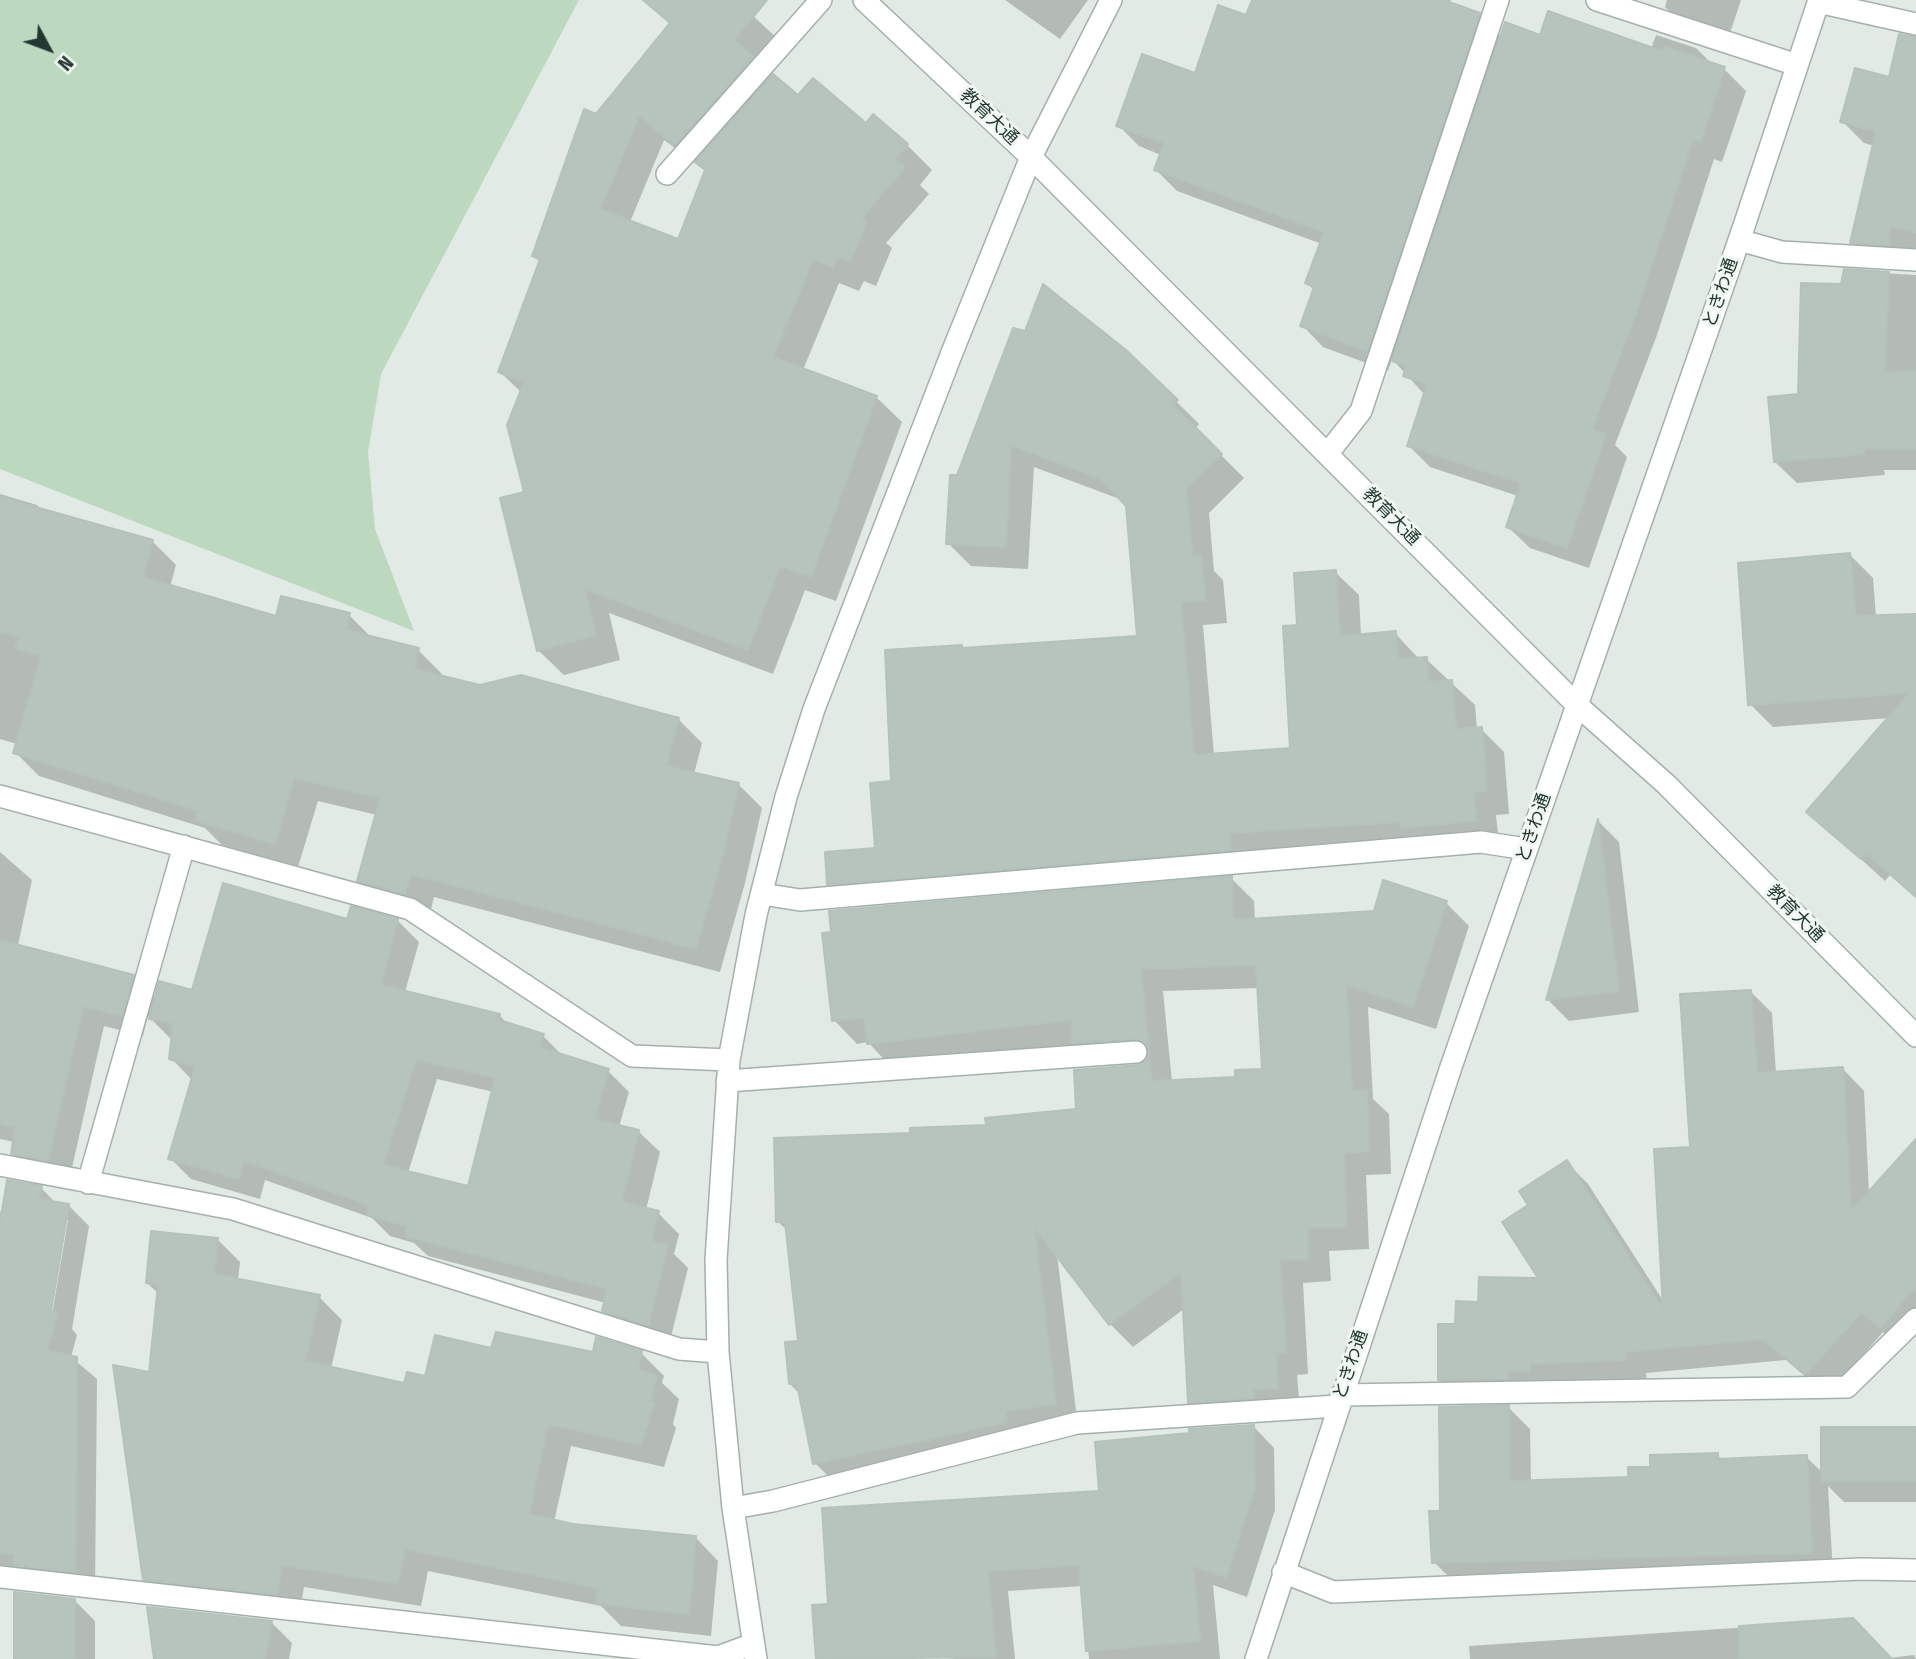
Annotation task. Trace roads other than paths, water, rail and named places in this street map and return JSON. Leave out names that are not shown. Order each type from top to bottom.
[{"type":"street","points":[[667,174],[821,0]]},
{"type":"street","name":"教育大通","points":[[864,0],[1031,157],[1577,705],[1667,785],[1913,1028]]},
{"type":"street","points":[[0,1577],[718,1657],[755,1652],[733,1508],[718,1352],[716,1260],[728,1070],[762,894],[786,797],[814,709],[1031,157],[1111,0]]},
{"type":"street","points":[[1328,453],[1361,411],[1498,0]]},
{"type":"street","points":[[1597,0],[1797,65]]},
{"type":"street","points":[[1819,1],[1916,23]]},
{"type":"street","name":"ときわ通","points":[[1256,1659],[1339,1401],[1526,849],[1739,240],[1819,1]]},
{"type":"street","points":[[1739,240],[1782,252],[1916,260]]},
{"type":"street","points":[[0,796],[410,909],[632,1056],[728,1070],[1136,1052]]},
{"type":"street","points":[[762,894],[800,900],[1481,842],[1526,849]]},
{"type":"street","points":[[88,1182],[184,846]]},
{"type":"street","points":[[0,1165],[233,1209],[679,1349],[718,1352]]},
{"type":"street","points":[[733,1508],[773,1501],[1077,1423],[1339,1401],[1847,1387],[1916,1319]]},
{"type":"street","points":[[1283,1572],[1333,1592],[1861,1569],[1916,1570]]}]
